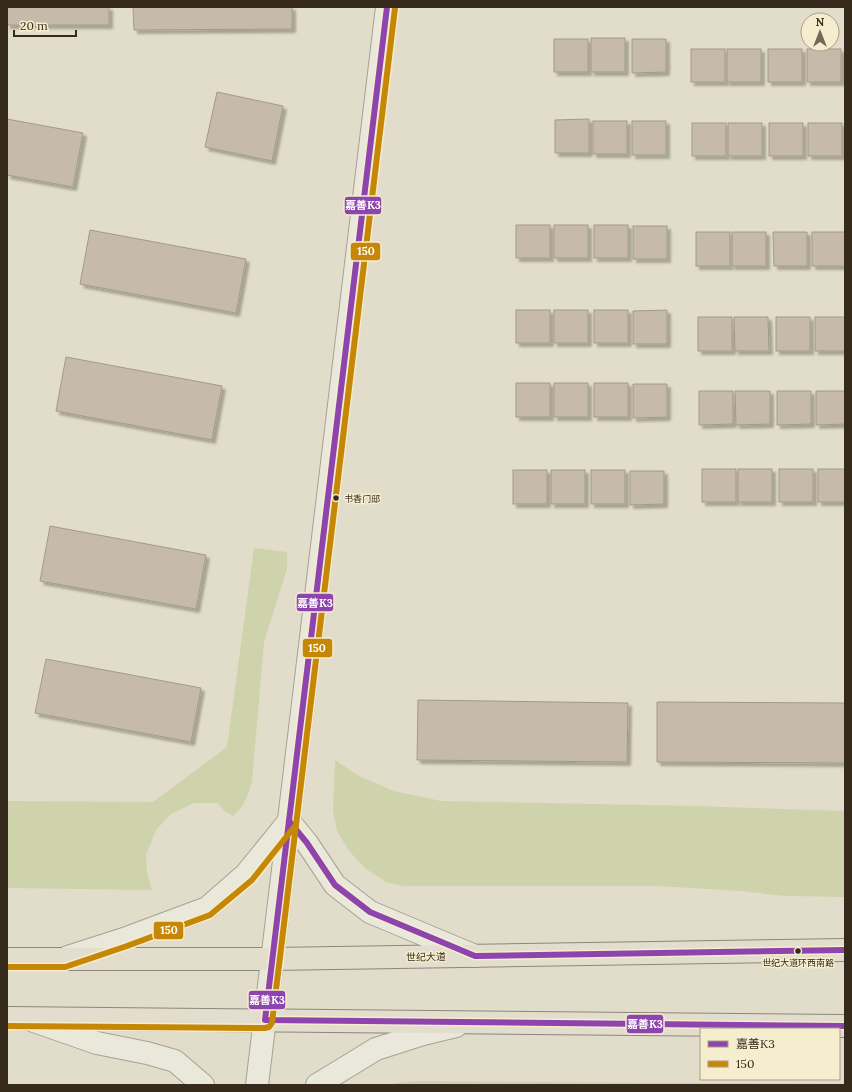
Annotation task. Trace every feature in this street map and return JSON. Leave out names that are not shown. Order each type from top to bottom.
[{"type":"main road","name":"世纪大道","points":[[7,958],[272,959],[845,950]]},
{"type":"main road","points":[[17,1019],[845,1026]]},
{"type":"street","points":[[257,1085],[387,7]]},
{"type":"street","points":[[289,821],[307,843],[334,885],[370,912],[475,956]]},
{"type":"street","points":[[63,959],[124,939],[207,908],[246,874],[289,821]]},
{"type":"street","points":[[17,1019],[97,1043],[147,1053],[175,1061],[203,1085]]},
{"type":"street","points":[[317,1085],[376,1049],[423,1034],[473,1022]]},
{"type":"green space","points":[[254,548],[287,552],[287,569],[264,642],[252,782],[243,805],[233,816],[226,812],[217,803],[194,803],[171,814],[156,830],[146,855],[147,872],[152,890],[7,888],[7,801],[153,802],[227,747]]},
{"type":"green space","points":[[335,760],[359,776],[394,791],[441,801],[695,806],[845,811],[845,897],[785,896],[741,891],[657,886],[402,886],[386,882],[366,869],[349,851],[337,831],[333,811]]},
{"type":"green space","points":[[416,1081],[845,1084],[845,1085],[385,1085]]},
{"type":"building","points":[[7,7],[109,7],[109,25],[7,25]]},
{"type":"building","points":[[133,7],[292,7],[292,29],[134,30]]},
{"type":"building","points":[[591,38],[625,38],[625,72],[591,72]]},
{"type":"building","points":[[554,39],[588,39],[588,72],[554,72]]},
{"type":"building","points":[[632,39],[666,39],[666,72],[632,73]]},
{"type":"building","points":[[691,49],[725,49],[725,82],[691,82]]},
{"type":"building","points":[[727,49],[761,49],[761,82],[727,82]]},
{"type":"building","points":[[768,49],[800,49],[800,52],[802,52],[802,82],[768,82]]},
{"type":"building","points":[[841,49],[841,82],[807,82],[807,52],[840,52]]},
{"type":"building","points":[[217,92],[283,106],[272,161],[205,147]]},
{"type":"building","points":[[7,119],[83,133],[73,187],[7,175]]},
{"type":"building","points":[[589,119],[589,153],[555,153],[555,120]]},
{"type":"building","points":[[593,121],[627,121],[627,154],[593,154]]},
{"type":"building","points":[[632,121],[666,121],[666,155],[632,155]]},
{"type":"building","points":[[692,123],[726,123],[726,156],[692,156]]},
{"type":"building","points":[[728,123],[762,123],[762,156],[728,156]]},
{"type":"building","points":[[769,123],[803,123],[803,156],[769,156]]},
{"type":"building","points":[[808,123],[842,123],[842,156],[808,156]]},
{"type":"building","points":[[516,225],[550,225],[550,258],[516,258]]},
{"type":"building","points":[[554,225],[588,225],[588,258],[554,258]]},
{"type":"building","points":[[594,225],[628,225],[628,258],[594,258]]},
{"type":"building","points":[[633,226],[667,226],[667,259],[633,259]]},
{"type":"building","points":[[90,230],[246,259],[236,313],[80,284]]},
{"type":"building","points":[[696,232],[730,232],[730,266],[696,266]]},
{"type":"building","points":[[732,232],[766,232],[766,266],[732,266]]},
{"type":"building","points":[[773,232],[807,232],[807,266],[774,266]]},
{"type":"building","points":[[812,232],[845,232],[845,266],[812,266]]},
{"type":"building","points":[[516,310],[550,310],[550,343],[516,343]]},
{"type":"building","points":[[554,310],[588,310],[588,343],[554,343]]},
{"type":"building","points":[[594,310],[628,310],[628,343],[594,343]]},
{"type":"building","points":[[667,310],[667,344],[633,344],[633,311]]},
{"type":"building","points":[[698,317],[732,317],[732,351],[698,351]]},
{"type":"building","points":[[734,317],[768,317],[769,351],[735,351]]},
{"type":"building","points":[[776,317],[810,317],[810,351],[776,351]]},
{"type":"building","points":[[815,317],[845,317],[845,351],[815,351]]},
{"type":"building","points":[[66,357],[222,386],[212,440],[56,411]]},
{"type":"building","points":[[516,383],[550,383],[550,417],[516,417]]},
{"type":"building","points":[[554,383],[588,383],[588,417],[554,417]]},
{"type":"building","points":[[594,383],[628,383],[628,417],[594,417]]},
{"type":"building","points":[[633,384],[667,384],[667,417],[633,418]]},
{"type":"building","points":[[699,391],[733,391],[733,424],[699,425]]},
{"type":"building","points":[[735,391],[770,391],[770,424],[736,425]]},
{"type":"building","points":[[777,391],[811,391],[811,424],[777,425]]},
{"type":"building","points":[[816,391],[845,391],[845,424],[816,425]]},
{"type":"building","points":[[702,469],[736,469],[736,502],[702,502]]},
{"type":"building","points":[[738,469],[772,469],[772,502],[738,502]]},
{"type":"building","points":[[779,469],[813,469],[813,502],[779,502]]},
{"type":"building","points":[[818,469],[845,469],[845,502],[818,502]]},
{"type":"building","points":[[513,470],[547,470],[547,504],[513,504]]},
{"type":"building","points":[[551,470],[585,470],[585,504],[551,504]]},
{"type":"building","points":[[591,470],[625,470],[625,504],[591,504]]},
{"type":"building","points":[[630,471],[664,471],[664,504],[630,505]]},
{"type":"building","points":[[50,526],[206,555],[196,609],[40,581]]},
{"type":"building","points":[[46,659],[201,688],[191,742],[35,713]]},
{"type":"building","points":[[418,700],[628,703],[627,762],[417,760]]},
{"type":"building","points":[[657,702],[845,703],[845,763],[657,762]]},
{"type":"transit line","name":"嘉善K3","points":[[387,7],[265,1020],[845,1026]]},
{"type":"transit line","name":"150","points":[[7,1026],[265,1028],[269,1027],[272,1023],[395,8]]},
{"type":"transit line","name":"嘉善K3","points":[[289,821],[307,843],[335,885],[370,912],[475,956],[845,950]]},
{"type":"transit line","name":"150","points":[[7,967],[65,967],[210,915],[252,880],[295,826]]},
{"type":"place","name":"书香门邸","points":[[336,498]]},
{"type":"place","name":"世纪大道环西南路","points":[[798,951]]}]
